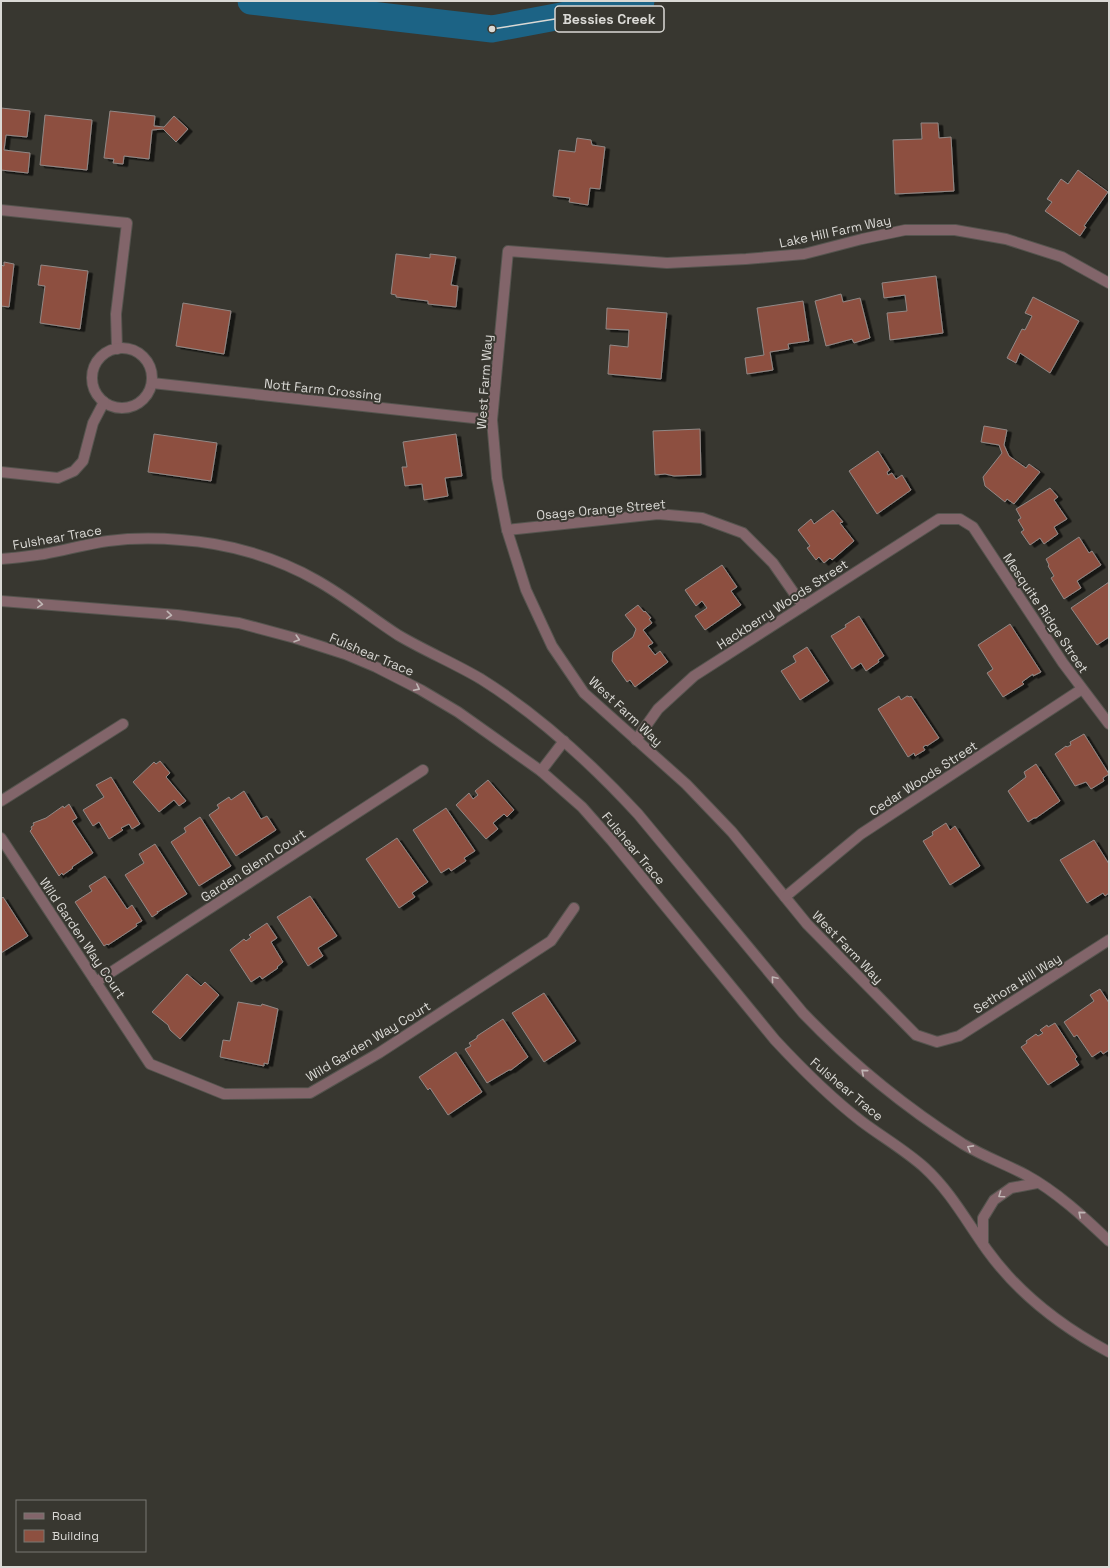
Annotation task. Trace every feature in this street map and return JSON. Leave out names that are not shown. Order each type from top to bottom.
[{"type":"street","points":[[1,210],[127,223],[116,314],[117,349]]},
{"type":"street","name":"Lake Hill Farm Way","points":[[508,251],[667,263],[738,260],[804,254],[905,230],[955,230],[1006,239],[1062,257],[1107,278]]},
{"type":"street","name":"West Farm Way","points":[[508,251],[492,420],[497,478],[507,530],[526,590],[552,646],[584,693],[686,784],[732,832],[807,924],[916,1035],[937,1042]]},
{"type":"street","points":[[117,349],[130,349],[140,354],[150,367],[152,382],[145,397],[138,403],[128,407],[114,407],[104,402],[97,394],[93,384],[92,374],[98,360],[105,353],[117,349]]},
{"type":"street","name":"Nott Farm Crossing","points":[[152,382],[492,420]]},
{"type":"street","points":[[1,472],[58,478],[74,471],[83,461],[92,423],[104,402]]},
{"type":"street","name":"Osage Orange Street","points":[[507,530],[658,514],[702,518],[743,533],[774,563],[803,606]]},
{"type":"street","name":"Hackberry Woods Street","points":[[636,740],[658,709],[694,676],[939,519],[960,519]]},
{"type":"street","name":"Mesquite Ridge Street","points":[[960,519],[973,527],[1063,663],[1109,724]]},
{"type":"street","name":"Fulshear Trace","points":[[1,559],[44,554],[110,540],[145,538],[182,540],[248,552],[284,565],[315,579],[400,636],[480,679],[527,711],[564,741],[610,783],[638,814],[803,1014],[830,1042],[871,1077],[911,1108],[963,1144],[1027,1176],[1065,1201],[1109,1241]]},
{"type":"street","name":"Fulshear Trace","points":[[1,601],[177,615],[239,623],[295,638],[345,654],[376,667],[421,690],[458,712],[541,771],[582,807],[612,841],[780,1045],[804,1070],[829,1095],[862,1122],[925,1167],[941,1185],[983,1244],[1007,1274],[1031,1298],[1070,1329],[1109,1352]]},
{"type":"street","name":"Cedar Woods Street","points":[[785,897],[861,834],[1082,689]]},
{"type":"street","points":[[1,801],[123,724]]},
{"type":"street","points":[[541,771],[564,741]]},
{"type":"street","name":"Garden Glenn Court","points":[[96,982],[423,770]]},
{"type":"street","name":"Wild Garden Way Court","points":[[1,838],[150,1064],[224,1094],[310,1093],[379,1053],[551,942],[574,908]]},
{"type":"street","name":"Sethora Hill Way","points":[[937,1042],[959,1036],[1109,940]]},
{"type":"street","points":[[983,1244],[983,1218],[994,1200],[1011,1188],[1037,1183]]},
{"type":"building","points":[[1,108],[30,111],[27,137],[6,135],[4,150],[30,153],[28,173],[1,170]]},
{"type":"building","points":[[110,111],[155,116],[154,126],[164,127],[174,116],[188,129],[176,142],[163,129],[152,130],[149,159],[124,156],[123,164],[113,163],[114,159],[104,158]]},
{"type":"building","points":[[45,115],[92,120],[87,170],[40,165]]},
{"type":"building","points":[[921,123],[938,123],[939,138],[951,137],[954,191],[895,194],[893,140],[922,139]]},
{"type":"building","points":[[577,138],[591,140],[592,145],[605,147],[600,189],[590,188],[588,205],[569,202],[570,198],[553,196],[559,150],[575,152]]},
{"type":"building","points":[[1078,170],[1108,192],[1084,226],[1086,227],[1080,236],[1045,211],[1052,202],[1047,199],[1061,179],[1068,184]]},
{"type":"building","points":[[396,254],[430,258],[430,254],[456,257],[451,285],[458,286],[456,307],[428,304],[428,301],[396,297],[396,295],[391,294]]},
{"type":"building","points":[[4,262],[14,264],[9,307],[1,306],[1,265],[4,266]]},
{"type":"building","points":[[41,265],[88,271],[80,329],[40,323],[45,286],[38,285]]},
{"type":"building","points":[[936,276],[943,333],[890,340],[887,313],[907,311],[905,295],[884,298],[882,283]]},
{"type":"building","points":[[841,294],[843,302],[860,298],[870,338],[854,343],[852,339],[826,346],[815,301]]},
{"type":"building","points":[[1033,297],[1079,321],[1050,373],[1020,353],[1016,363],[1007,358],[1022,329],[1025,330],[1032,316],[1025,313]]},
{"type":"building","points":[[803,301],[809,341],[788,344],[789,349],[770,352],[773,370],[747,374],[745,358],[764,355],[757,308]]},
{"type":"building","points":[[183,303],[231,311],[224,354],[176,346]]},
{"type":"building","points":[[607,308],[667,313],[661,379],[608,374],[610,345],[628,347],[629,330],[606,329]]},
{"type":"building","points":[[984,426],[1007,430],[1004,445],[1009,456],[1026,468],[1029,464],[1040,472],[1014,504],[1007,499],[1005,502],[985,486],[983,477],[1002,453],[999,445],[981,442]]},
{"type":"building","points":[[700,429],[701,475],[655,475],[653,431]]},
{"type":"building","points":[[154,434],[217,443],[211,481],[148,472]]},
{"type":"building","points":[[456,434],[462,476],[445,478],[448,496],[424,500],[422,484],[405,486],[402,467],[407,467],[403,442]]},
{"type":"building","points":[[878,451],[890,470],[887,472],[888,475],[892,473],[896,479],[902,475],[911,490],[877,514],[849,471]]},
{"type":"building","points":[[1050,488],[1058,497],[1054,500],[1067,519],[1054,527],[1058,534],[1044,544],[1040,538],[1030,545],[1021,532],[1024,530],[1018,520],[1021,518],[1016,509]]},
{"type":"building","points":[[833,510],[843,522],[840,523],[854,541],[832,560],[830,558],[824,563],[819,557],[816,560],[807,548],[810,546],[798,530],[811,519],[814,524]]},
{"type":"building","points":[[1079,537],[1089,553],[1092,551],[1101,565],[1077,581],[1081,588],[1064,599],[1051,578],[1054,576],[1046,559]]},
{"type":"building","points":[[722,565],[737,587],[731,591],[741,605],[705,630],[695,616],[707,608],[702,601],[696,606],[685,590]]},
{"type":"building","points":[[1109,582],[1109,637],[1097,645],[1071,608]]},
{"type":"building","points":[[638,605],[651,618],[649,619],[652,623],[643,630],[653,643],[648,646],[655,655],[660,651],[668,662],[635,687],[630,680],[627,682],[612,661],[613,652],[633,637],[636,629],[625,615]]},
{"type":"building","points":[[859,616],[884,656],[878,660],[879,662],[866,671],[861,663],[852,669],[831,636],[846,627],[845,625]]},
{"type":"building","points":[[1010,624],[1041,672],[1033,676],[1033,674],[1022,682],[1024,684],[1003,697],[987,673],[993,669],[978,645]]},
{"type":"building","points":[[807,647],[829,681],[800,700],[781,671],[796,662],[793,656]]},
{"type":"building","points":[[899,696],[901,700],[907,696],[911,696],[939,738],[923,747],[925,750],[915,756],[914,753],[908,757],[878,709]]},
{"type":"building","points":[[1084,734],[1109,774],[1103,778],[1104,781],[1091,789],[1086,782],[1075,786],[1055,754],[1066,746],[1071,745],[1070,742]]},
{"type":"building","points":[[160,761],[170,773],[166,777],[186,801],[179,806],[174,800],[159,812],[133,782],[154,762],[156,764]]},
{"type":"building","points":[[1036,764],[1060,801],[1028,822],[1008,791],[1026,777],[1024,772]]},
{"type":"building","points":[[111,777],[140,824],[132,829],[129,824],[121,828],[123,830],[109,839],[99,822],[93,826],[83,810],[104,797],[96,785]]},
{"type":"building","points":[[488,780],[514,810],[507,817],[504,814],[493,823],[498,829],[486,839],[456,805],[469,793],[473,799],[478,795],[475,791]]},
{"type":"building","points":[[244,791],[261,819],[267,816],[276,830],[236,856],[209,815],[219,808],[217,805],[229,797],[231,800]]},
{"type":"building","points":[[69,804],[77,818],[72,821],[93,853],[63,875],[62,873],[59,876],[30,831],[32,829],[31,827],[34,825],[33,823],[46,818],[63,806],[64,808]]},
{"type":"building","points":[[446,808],[475,851],[464,858],[466,861],[451,871],[449,868],[441,873],[413,830]]},
{"type":"building","points":[[200,817],[231,866],[199,886],[171,842],[186,832],[184,828]]},
{"type":"building","points":[[946,823],[950,830],[955,826],[980,866],[950,885],[923,841],[933,835],[932,832]]},
{"type":"building","points":[[397,838],[428,882],[412,893],[415,897],[399,908],[366,859]]},
{"type":"building","points":[[1094,840],[1109,864],[1109,893],[1105,896],[1103,893],[1087,903],[1060,860]]},
{"type":"building","points":[[155,844],[187,894],[158,912],[157,911],[158,913],[152,917],[125,875],[144,863],[139,854]]},
{"type":"building","points":[[105,876],[127,909],[132,905],[142,921],[136,924],[137,926],[108,945],[107,944],[104,946],[75,902],[92,891],[89,886]]},
{"type":"building","points":[[310,896],[337,936],[318,948],[323,956],[308,966],[277,917]]},
{"type":"building","points":[[3,897],[28,936],[1,953],[1,899]]},
{"type":"building","points":[[267,923],[277,938],[271,942],[283,962],[277,967],[278,968],[262,979],[260,976],[251,982],[230,950],[244,939],[246,941],[251,937],[249,935]]},
{"type":"building","points":[[187,974],[201,986],[205,982],[219,995],[180,1039],[170,1030],[168,1025],[152,1012]]},
{"type":"building","points":[[1100,989],[1109,1003],[1109,1050],[1103,1054],[1101,1051],[1092,1057],[1077,1035],[1074,1037],[1064,1022],[1094,1001],[1090,995]]},
{"type":"building","points":[[544,993],[576,1041],[544,1062],[512,1013]]},
{"type":"building","points":[[238,1002],[261,1006],[262,1004],[278,1009],[268,1064],[264,1063],[264,1066],[220,1057],[223,1040],[230,1041]]},
{"type":"building","points":[[503,1019],[528,1057],[511,1070],[487,1083],[465,1049],[471,1046],[469,1043],[477,1038],[477,1036]]},
{"type":"building","points":[[1055,1023],[1077,1057],[1075,1059],[1079,1065],[1048,1085],[1021,1047],[1027,1043],[1026,1041],[1036,1034],[1038,1036],[1043,1033],[1040,1030],[1047,1025],[1048,1027]]},
{"type":"building","points":[[456,1052],[482,1092],[448,1115],[430,1088],[428,1090],[419,1077]]},
{"type":"waterway","points":[[251,1],[492,29],[641,1]]},
{"type":"place","name":"Bessies Creek","points":[[492,29]]}]
